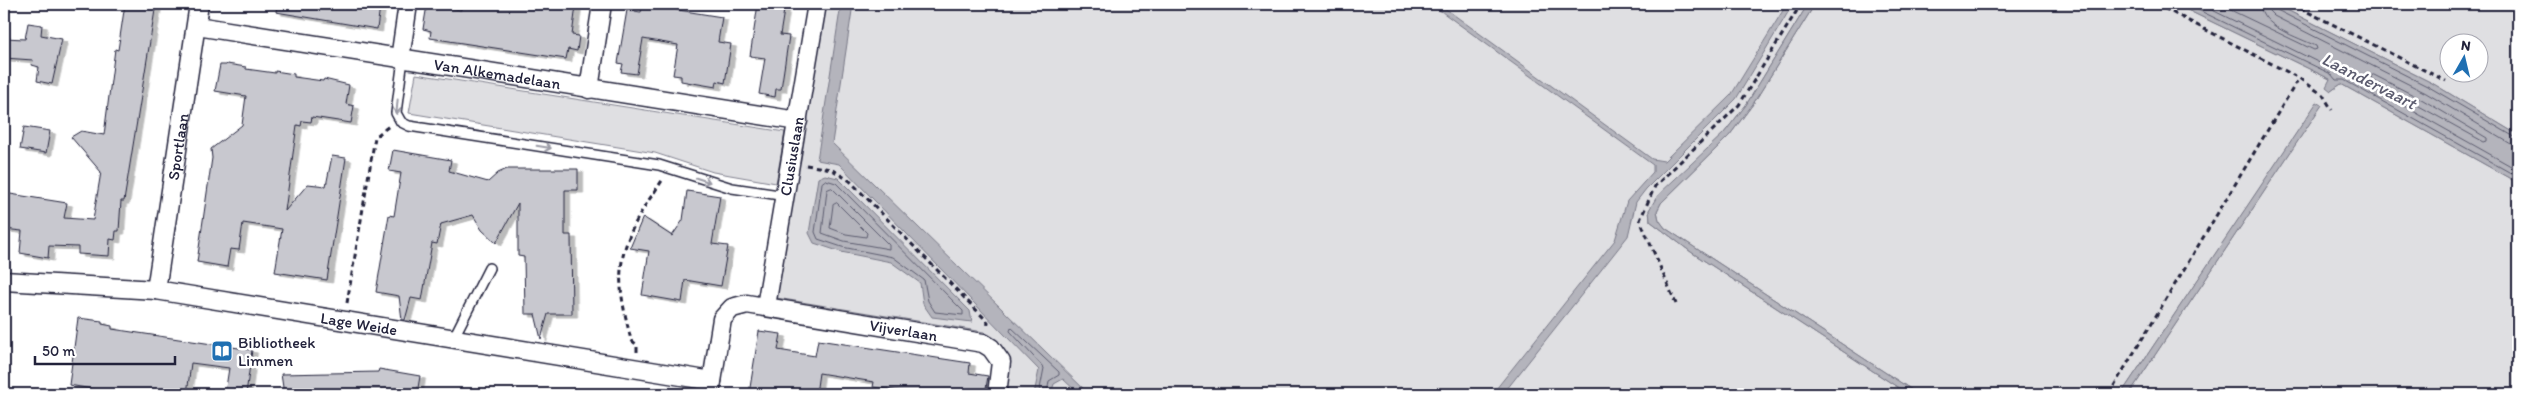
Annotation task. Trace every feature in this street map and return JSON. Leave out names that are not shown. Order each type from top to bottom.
[{"type":"street","name":"Sportlaan","points":[[156,290],[199,4]]},
{"type":"street","points":[[402,59],[408,4]]},
{"type":"street","points":[[589,90],[602,4]]},
{"type":"street","name":"Clusiuslaan","points":[[766,306],[792,164],[817,4]]},
{"type":"street","name":"Van Alkemadelaan","points":[[197,26],[589,90],[798,121]]},
{"type":"street","name":"Lage Weide","points":[[4,281],[156,290],[638,369],[711,388]]},
{"type":"street","name":"Vijverlaan","points":[[711,388],[722,319],[726,313],[747,304],[983,343]]},
{"type":"street","points":[[983,343],[991,348],[1000,362],[997,394]]},
{"type":"lane","points":[[402,59],[396,113],[398,119],[408,126],[670,168],[732,188],[786,196]]},
{"type":"lane","points":[[454,339],[489,268]]},
{"type":"path","points":[[1676,304],[1640,220],[1655,186],[1739,106],[1801,4]]},
{"type":"path","points":[[2156,4],[2299,78],[2322,95],[2332,110]]},
{"type":"path","points":[[2292,4],[2440,78]]},
{"type":"path","points":[[2109,394],[2299,78]]},
{"type":"path","points":[[344,321],[375,137],[398,119]]},
{"type":"path","points":[[792,164],[831,169],[850,181],[988,322],[983,343]]},
{"type":"path","points":[[638,369],[637,345],[630,340],[621,294],[620,259],[638,217],[670,168]]},
{"type":"shaded area","points":[[825,4],[1808,4],[1746,105],[1724,133],[1649,210],[1650,221],[1691,252],[1908,394],[1005,394],[1009,362],[984,332],[777,298]]},
{"type":"shaded area","points":[[1815,4],[2175,4],[2330,79],[2331,91],[2341,84],[2518,183],[2518,394],[2129,394],[2321,106],[2317,103],[2121,394],[1918,394],[1665,228],[1659,220],[1657,211],[1661,203],[1729,136],[1753,104]]},
{"type":"shaded area","points":[[2275,4],[2518,4],[2518,135],[2432,83]]},
{"type":"shaded area","points":[[416,74],[785,132],[776,183],[713,172],[655,153],[409,113]]},
{"type":"water","points":[[841,4],[853,4],[832,143],[1089,394],[1079,394],[1063,379],[1054,384],[1051,394],[1034,394],[1039,370],[839,164],[817,160]]},
{"type":"water","points":[[1431,4],[1439,4],[1652,159],[1664,161],[1731,95],[1787,4],[1793,4],[1736,99],[1646,189],[1636,202],[1628,236],[1503,394],[1492,394],[1615,240],[1627,201],[1653,172],[1653,165]]},
{"type":"water","points":[[1808,4],[1815,4],[1753,104],[1729,136],[1661,203],[1657,211],[1659,220],[1665,228],[1918,394],[1908,394],[1691,252],[1650,221],[1649,210],[1658,195],[1724,133],[1746,105]]},
{"type":"water","name":"Laandervaart","points":[[2175,4],[2275,4],[2432,83],[2518,135],[2518,183],[2341,84],[2331,91],[2326,87],[2330,79]]},
{"type":"water","points":[[2317,102],[2322,105],[2129,394],[2121,394]]},
{"type":"water","points":[[825,175],[838,178],[970,311],[972,322],[932,317],[923,304],[920,283],[891,262],[841,252],[814,243],[809,233],[818,178]]},
{"type":"building","points":[[125,4],[156,4],[124,201],[121,201],[119,231],[116,231],[115,240],[110,239],[109,256],[78,254],[78,247],[49,246],[48,258],[20,253],[22,231],[4,229],[4,193],[67,203],[64,218],[93,220],[101,172],[71,137],[81,131],[104,135],[115,49],[118,50]]},
{"type":"building","points":[[277,4],[367,4],[380,6],[377,29],[276,12]]},
{"type":"building","points":[[461,4],[564,4],[576,6],[572,35],[579,36],[577,51],[568,49],[566,59],[430,38],[431,31],[423,29],[427,5],[461,10]]},
{"type":"building","points":[[643,4],[673,4],[672,9],[722,17],[718,42],[731,44],[725,83],[717,81],[716,87],[681,81],[681,76],[673,75],[678,45],[643,39],[637,74],[621,72],[623,64],[618,63],[627,10],[641,12]]},
{"type":"building","points":[[758,4],[785,4],[780,35],[789,36],[781,89],[776,89],[775,97],[759,94],[765,58],[750,56]]},
{"type":"building","points":[[28,23],[42,25],[41,35],[62,39],[52,84],[37,81],[39,67],[32,65],[33,60],[4,58],[4,38],[25,39]]},
{"type":"building","points":[[227,64],[246,67],[246,69],[275,73],[275,71],[294,74],[294,77],[323,81],[324,79],[349,85],[346,104],[354,106],[351,123],[312,117],[311,122],[302,121],[301,126],[297,125],[285,211],[308,184],[326,186],[332,156],[346,158],[327,280],[275,272],[282,229],[243,223],[239,250],[230,249],[227,267],[197,262],[212,158],[211,149],[242,125],[246,96],[215,91],[220,65]]},
{"type":"building","points":[[24,127],[50,131],[46,153],[20,149]]},
{"type":"building","points":[[393,150],[451,160],[449,171],[488,182],[498,173],[507,169],[578,169],[578,190],[565,190],[565,235],[571,235],[572,314],[548,314],[541,339],[535,314],[525,314],[524,257],[518,256],[518,203],[496,243],[482,230],[473,215],[441,224],[437,244],[432,243],[422,300],[411,298],[405,320],[402,320],[399,296],[376,292],[389,215],[394,216],[401,173],[389,171]]},
{"type":"building","points":[[687,191],[720,196],[712,244],[728,246],[721,286],[685,280],[682,302],[642,295],[649,251],[630,248],[643,217],[672,236],[683,220]]},
{"type":"building","points":[[78,318],[102,321],[102,324],[112,326],[112,329],[252,350],[246,394],[225,394],[229,368],[191,363],[187,394],[98,394],[98,390],[69,385]]},
{"type":"building","points":[[759,331],[781,334],[778,350],[815,356],[818,340],[970,363],[969,373],[988,376],[985,394],[919,394],[873,387],[874,382],[819,373],[816,394],[772,391],[771,394],[749,394]]},
{"type":"building","points":[[379,369],[420,376],[417,394],[284,394],[281,374],[378,372]]},
{"type":"place","name":"Bibliotheek Limmen","points":[[222,351]]}]
